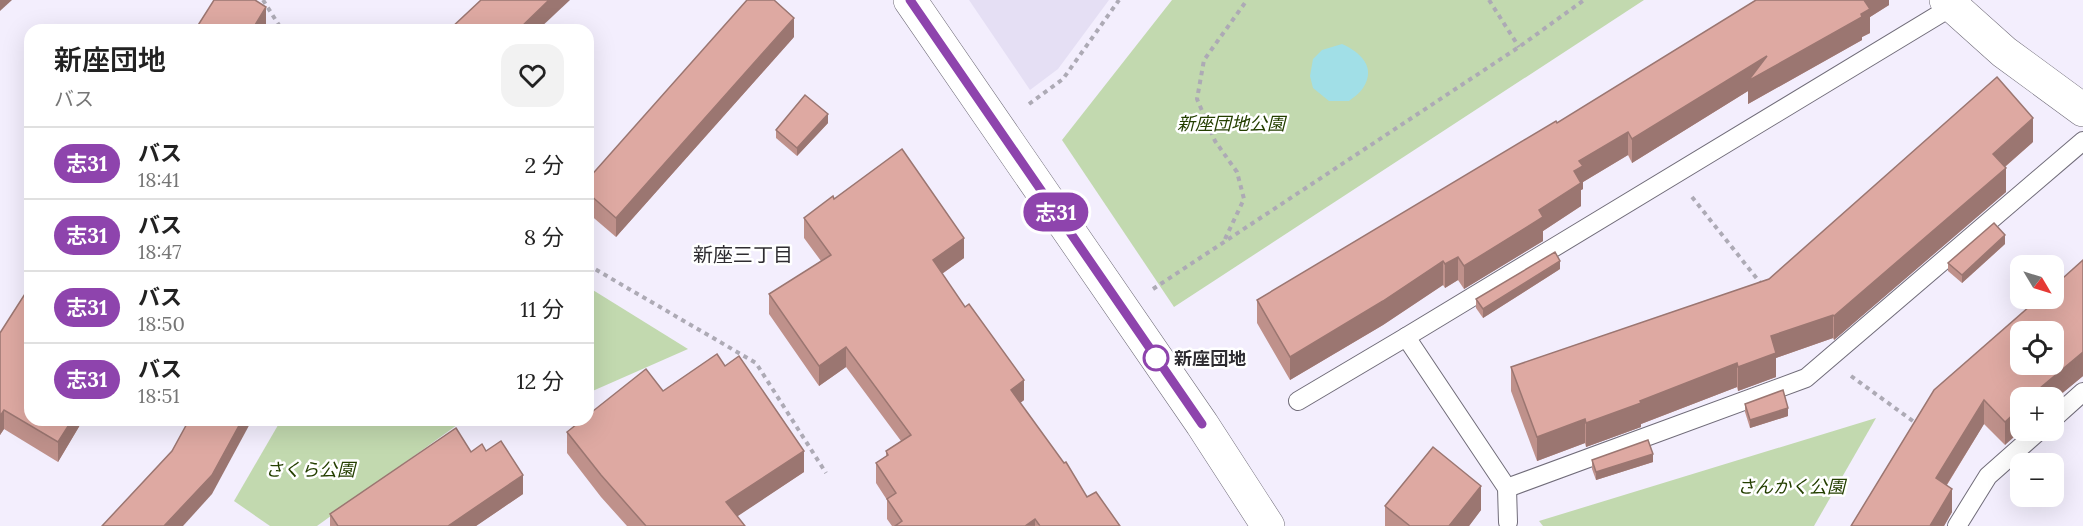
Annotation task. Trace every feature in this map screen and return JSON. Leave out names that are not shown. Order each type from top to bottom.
[{"type":"street","points":[[910,0],[1202,424],[1268,526]]},
{"type":"street","points":[[1949,3],[2004,52],[2083,110]]},
{"type":"lane","points":[[1298,401],[1674,175],[1949,3]]},
{"type":"lane","points":[[1507,488],[1806,378],[2083,141]]},
{"type":"lane","points":[[1406,337],[1507,488],[1508,525]]},
{"type":"lane","points":[[2064,409],[2083,392]]},
{"type":"lane","points":[[1957,526],[1989,476],[2028,441]]},
{"type":"path","points":[[263,0],[278,24]]},
{"type":"path","points":[[1029,104],[1063,79],[1119,0]]},
{"type":"path","points":[[1224,240],[1244,199],[1237,172],[1215,141],[1197,99],[1204,60],[1247,0]]},
{"type":"path","points":[[1489,0],[1519,47]]},
{"type":"path","points":[[1123,310],[1224,240],[1519,47],[1584,0]]},
{"type":"path","points":[[1674,175],[1768,292]]},
{"type":"path","points":[[594,268],[756,363],[826,472]]},
{"type":"path","points":[[1829,359],[1924,429]]},
{"type":"shaded area","points":[[969,0],[1109,0],[1058,69],[1030,90]]},
{"type":"green space","name":"新座団地公園","points":[[1172,0],[1644,0],[1174,307],[1062,140]]},
{"type":"green space","points":[[594,291],[688,349],[594,390]]},
{"type":"green space","name":"さんかく公園","points":[[1876,418],[1814,526],[1543,526],[1539,521]]},
{"type":"green space","name":"さくら公園","points":[[278,426],[456,426],[317,526],[270,526],[234,501]]},
{"type":"water","points":[[1342,44],[1355,51],[1364,61],[1368,73],[1367,80],[1360,92],[1349,101],[1329,101],[1313,88],[1310,76],[1313,59],[1322,50]]},
{"type":"building","points":[[214,0],[255,0],[266,7],[256,24],[199,24]]},
{"type":"building","points":[[481,0],[549,0],[524,24],[455,24]]},
{"type":"building","points":[[747,0],[774,0],[794,18],[616,218],[594,198],[594,172]]},
{"type":"building","points":[[1756,0],[1864,0],[1870,9],[1861,14],[1862,17],[1748,81],[1767,56],[1632,139],[1628,132],[1579,161],[1583,166],[1574,171],[1581,183],[1539,210],[1543,217],[1464,266],[1458,257],[1445,264],[1443,261],[1383,301],[1290,357],[1257,300],[1556,121],[1557,123]]},
{"type":"building","points":[[1997,77],[2033,118],[1993,154],[2006,168],[1834,316],[1771,336],[1776,353],[1738,367],[1737,363],[1640,401],[1641,403],[1586,423],[1585,419],[1537,437],[1511,367],[1769,279]]},
{"type":"building","points":[[805,95],[828,114],[797,148],[776,130]]},
{"type":"building","points":[[902,149],[964,238],[933,260],[965,307],[969,304],[1024,380],[1011,390],[1064,463],[1066,462],[1087,497],[1096,492],[1120,526],[1040,526],[1035,519],[1025,526],[895,526],[902,521],[887,499],[896,493],[876,463],[888,455],[886,451],[911,435],[846,347],[819,366],[769,294],[831,255],[804,218]]},
{"type":"building","points":[[1994,223],[2005,235],[1962,275],[1948,263]]},
{"type":"building","points":[[1555,252],[1560,261],[1483,309],[1476,299]]},
{"type":"building","points":[[2083,260],[2083,352],[2064,368],[2064,321],[2013,321],[2026,309],[2064,309],[2064,277]]},
{"type":"building","points":[[24,295],[24,422],[4,410],[0,416],[0,333]]},
{"type":"building","points":[[2010,323],[2010,375],[2056,375],[2041,387],[2010,387],[2010,417],[2005,422],[1984,400],[1936,478],[1952,489],[1930,526],[1851,526],[1934,390]]},
{"type":"building","points":[[717,354],[725,366],[739,356],[804,451],[726,502],[745,526],[646,526],[567,432],[574,426],[594,426],[594,410],[646,369],[663,391]]},
{"type":"building","points":[[1783,390],[1788,408],[1750,420],[1745,404]]},
{"type":"building","points":[[31,426],[68,426],[58,442]]},
{"type":"building","points":[[186,426],[239,426],[212,475],[164,526],[102,526],[172,451]]},
{"type":"building","points":[[456,428],[471,452],[482,444],[486,451],[501,441],[523,475],[448,526],[338,526],[330,514]]},
{"type":"building","points":[[1648,440],[1653,454],[1596,472],[1592,460]]},
{"type":"building","points":[[1433,447],[1481,486],[1449,526],[1410,526],[1385,506]]},
{"type":"bus line","name":"志31","points":[[910,0],[1202,424]]},
{"type":"place","name":"新座団地","points":[[1156,358]]},
{"type":"district","name":"新座三丁目","points":[[743,254]]}]
